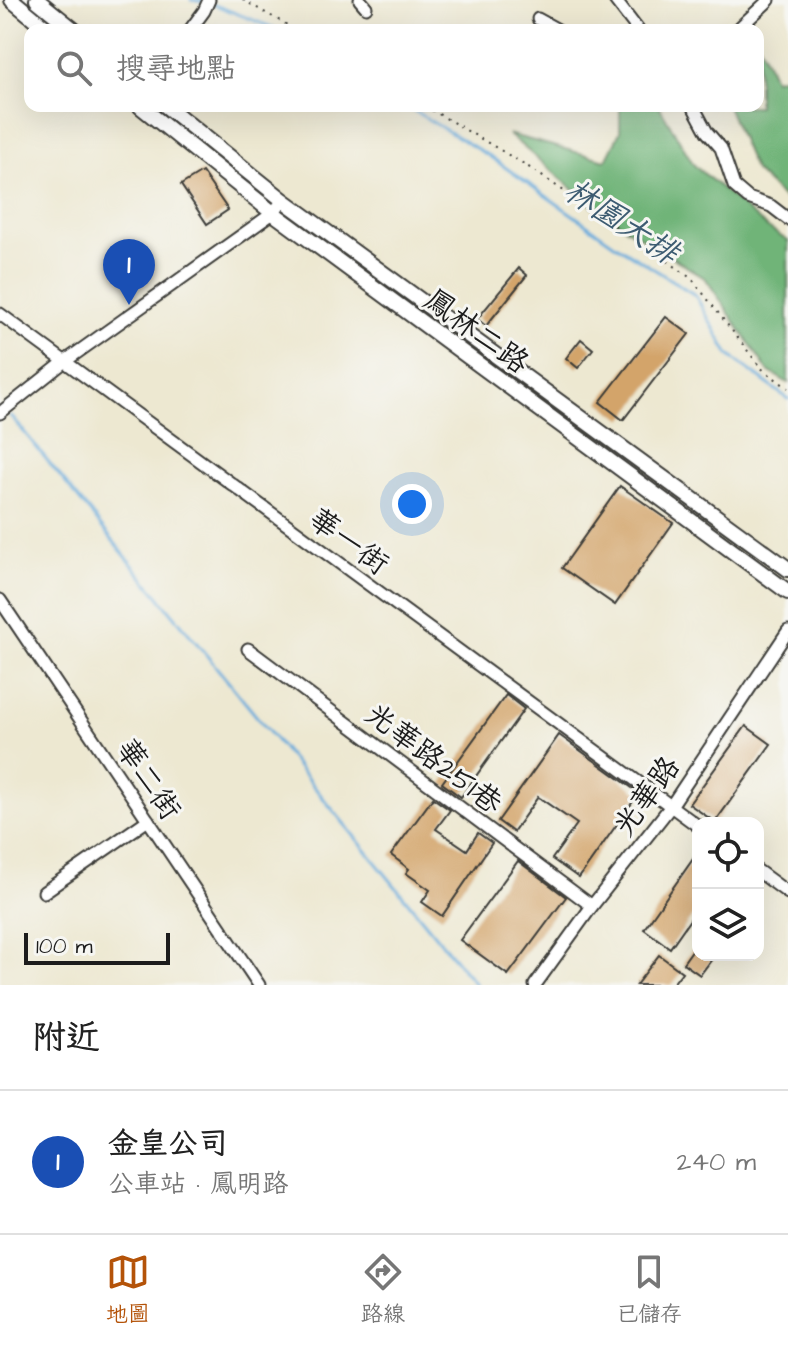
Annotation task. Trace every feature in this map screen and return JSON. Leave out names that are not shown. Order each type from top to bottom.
[{"type":"main road","points":[[12,0],[41,24]]},
{"type":"main road","points":[[37,0],[67,24]]},
{"type":"main road","name":"鳳林二路","points":[[147,112],[273,213],[788,592]]},
{"type":"main road","name":"鳳林二路","points":[[173,112],[283,200],[788,569]]},
{"type":"street","points":[[615,0],[633,24]]},
{"type":"street","points":[[743,24],[769,0]]},
{"type":"street","points":[[194,24],[206,6]]},
{"type":"street","points":[[538,19],[547,24]]},
{"type":"street","points":[[696,112],[707,132],[721,148],[734,186],[748,198],[771,206],[788,219]]},
{"type":"street","points":[[0,413],[64,362],[273,213],[283,200]]},
{"type":"street","name":"華一街","points":[[0,314],[692,822]]},
{"type":"street","name":"華二街","points":[[0,600],[259,985]]},
{"type":"street","name":"光華路","points":[[535,985],[592,906],[671,806],[788,631]]},
{"type":"street","name":"光華路251巷","points":[[248,649],[592,906]]},
{"type":"street","points":[[44,892],[148,820]]},
{"type":"street","points":[[764,875],[788,893]]},
{"type":"path","points":[[243,0],[285,24]]},
{"type":"path","points":[[435,112],[524,164],[684,273],[761,368],[788,388]]},
{"type":"green space","points":[[764,55],[774,79],[788,76],[788,203],[754,170],[730,112],[764,112]]},
{"type":"green space","points":[[620,112],[663,112],[694,165],[768,228],[788,241],[788,383],[768,371],[706,279],[598,210],[508,134],[606,160],[620,132]]},
{"type":"building","points":[[202,172],[228,210],[207,224],[181,185]]},
{"type":"building","points":[[519,268],[527,275],[486,326],[477,319]]},
{"type":"building","points":[[666,317],[689,334],[623,420],[600,402]]},
{"type":"building","points":[[581,339],[593,349],[578,368],[566,358]]},
{"type":"building","points":[[620,486],[673,523],[615,605],[562,568]]},
{"type":"building","points":[[506,695],[524,709],[461,797],[442,783]]},
{"type":"building","points":[[746,726],[771,744],[719,817],[708,817],[689,804]]},
{"type":"building","points":[[559,735],[639,793],[579,878],[552,859],[577,824],[538,797],[513,832],[498,821]]},
{"type":"building","points":[[433,798],[450,810],[436,829],[467,850],[478,833],[492,843],[442,916],[422,902],[430,890],[406,873],[409,869],[391,855]]},
{"type":"building","points":[[518,861],[566,897],[508,975],[460,940]]},
{"type":"building","points":[[692,861],[692,917],[670,948],[644,929]]},
{"type":"building","points":[[692,950],[692,961],[710,961],[700,975],[683,963]]},
{"type":"building","points":[[659,955],[682,972],[672,985],[636,985]]},
{"type":"waterway","name":"林園大排","points":[[191,0],[205,2]]},
{"type":"waterway","name":"林園大排","points":[[212,4],[264,24]]},
{"type":"waterway","name":"林園大排","points":[[416,112],[489,156],[616,245],[695,295],[729,355],[788,399]]},
{"type":"waterway","points":[[11,416],[476,985]]},
{"type":"place","name":"金皇公司","points":[[129,305]]}]
